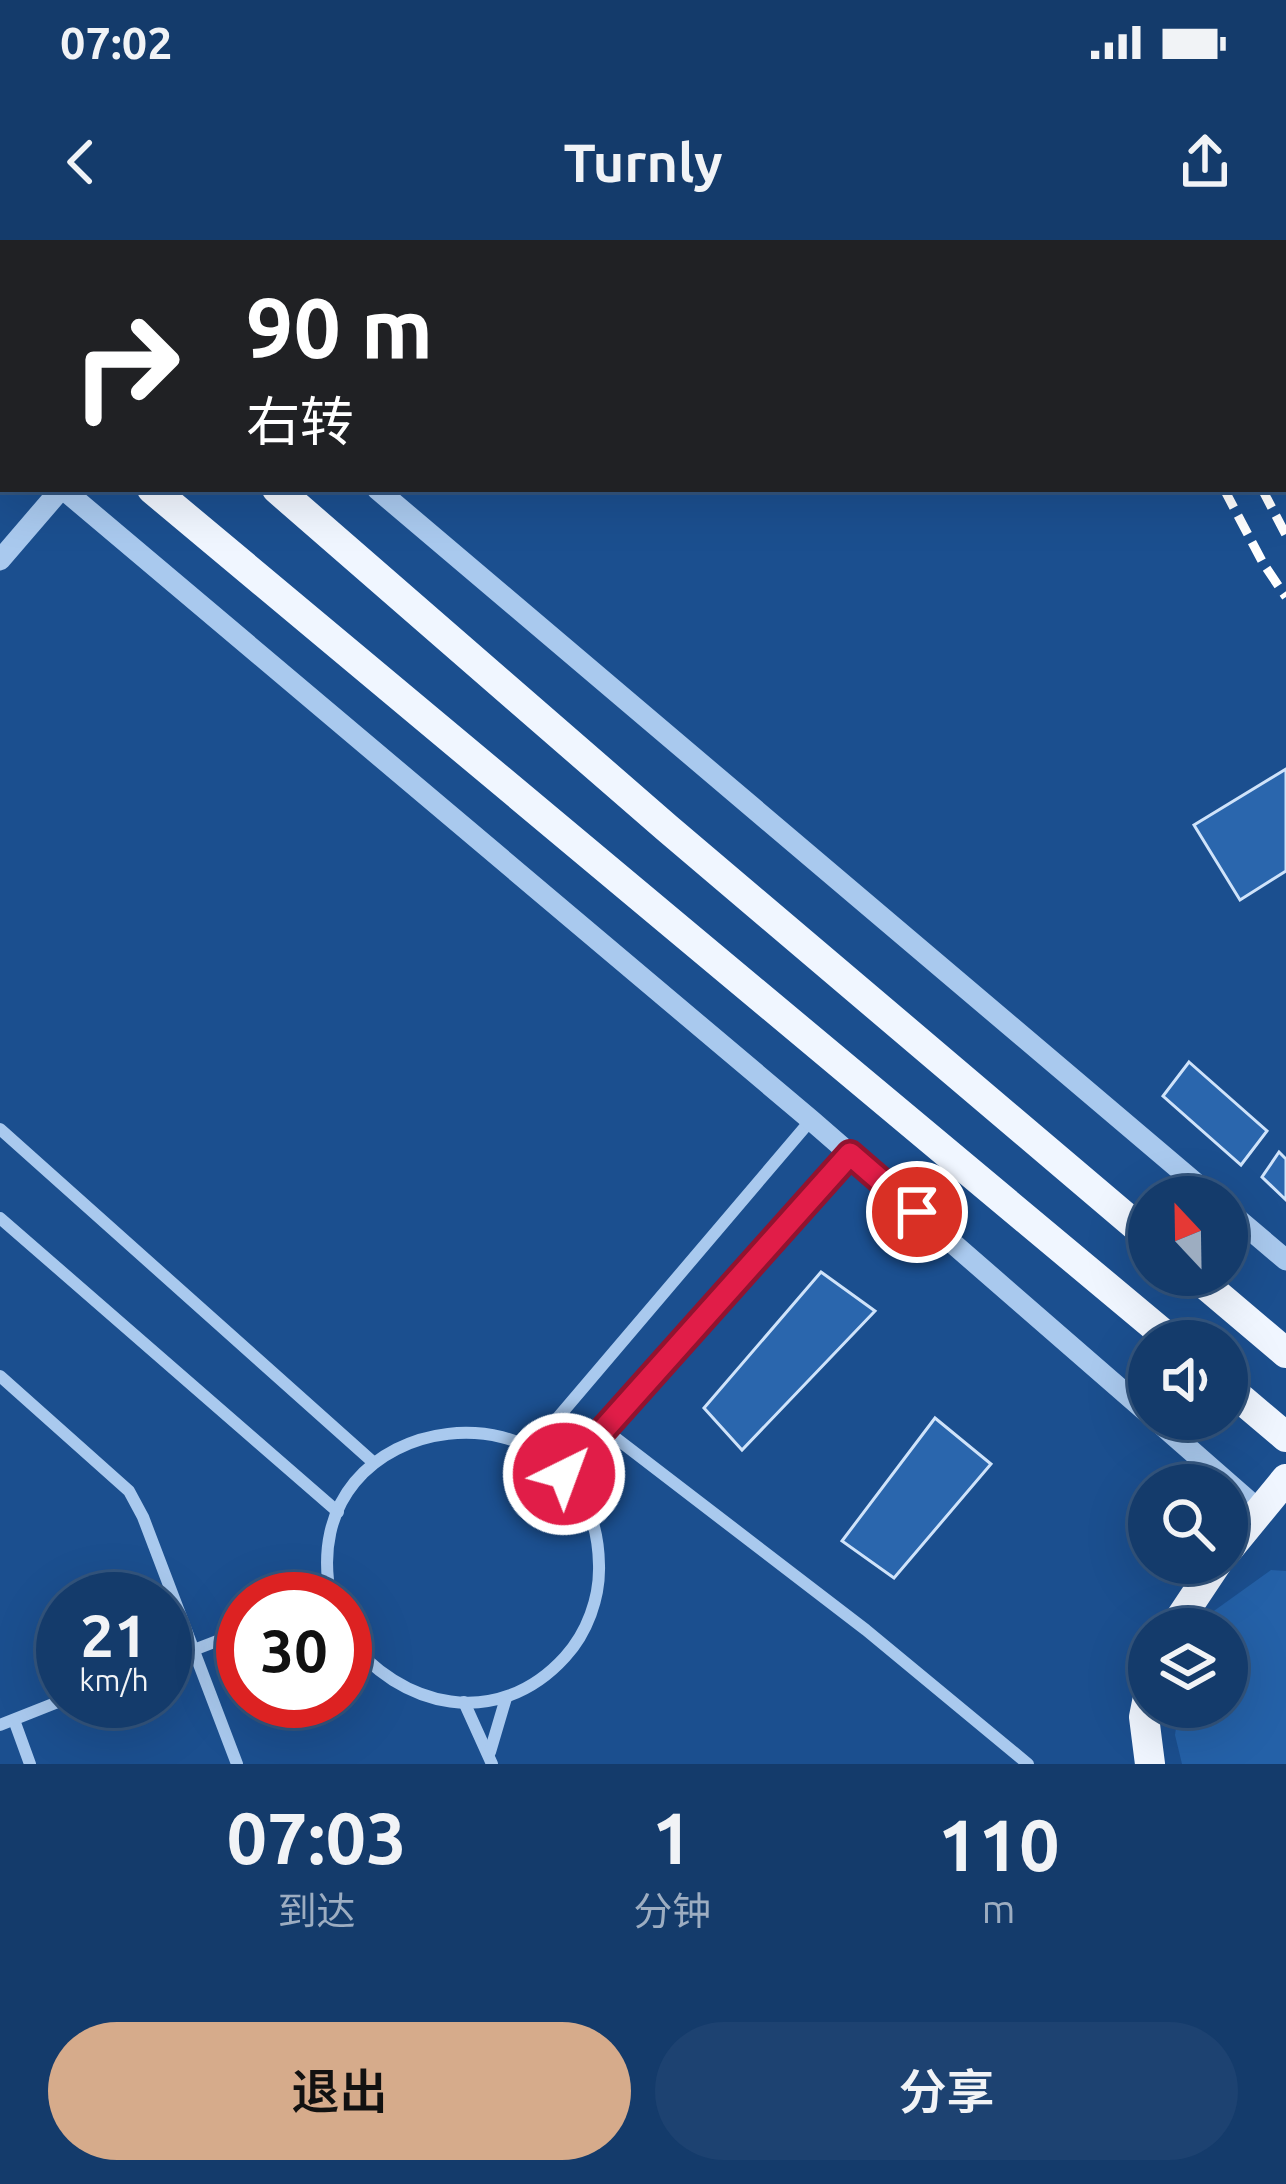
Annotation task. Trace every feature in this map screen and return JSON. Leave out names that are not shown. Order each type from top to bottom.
[{"type":"main road","points":[[156,492],[1147,1320]]},
{"type":"main road","points":[[280,492],[1128,1219]]},
{"type":"main road","points":[[1219,1296],[1286,1353]]},
{"type":"main road","points":[[1248,1405],[1286,1437]]},
{"type":"main road","points":[[1248,1526],[1286,1479]]},
{"type":"main road","points":[[1145,1728],[1150,1764]]},
{"type":"street","points":[[0,560],[59,492]]},
{"type":"street","points":[[66,492],[812,1120],[1128,1395]]},
{"type":"street","points":[[381,492],[1187,1176]]},
{"type":"street","points":[[532,1448],[812,1120]]},
{"type":"street","points":[[0,1129],[374,1463]]},
{"type":"street","points":[[564,1474],[850,1154]]},
{"type":"street","points":[[0,1217],[338,1511]]},
{"type":"street","points":[[1248,1228],[1286,1260]]},
{"type":"street","points":[[0,1376],[129,1491],[163,1572]]},
{"type":"street","points":[[604,1429],[866,1630],[1028,1764]]},
{"type":"street","points":[[327,1572],[328,1546],[338,1511],[353,1486],[374,1463],[403,1444],[434,1433],[484,1432],[532,1448],[564,1474],[581,1497],[593,1523],[600,1580],[582,1634],[544,1676],[506,1698],[464,1702],[435,1700],[408,1691],[372,1665]]},
{"type":"street","points":[[1179,1440],[1260,1511]]},
{"type":"street","points":[[192,1652],[237,1764]]},
{"type":"street","points":[[490,1758],[506,1698]]},
{"type":"street","points":[[464,1702],[490,1758]]},
{"type":"street","points":[[0,1725],[36,1711]]},
{"type":"street","points":[[14,1720],[30,1764]]},
{"type":"shaded area","points":[[1271,1570],[1286,1571],[1286,1764],[1182,1764],[1176,1728],[1248,1728],[1248,1608],[1218,1608]]},
{"type":"building","points":[[1286,769],[1286,871],[1240,900],[1194,825]]},
{"type":"building","points":[[1189,1062],[1267,1131],[1241,1165],[1163,1096]]},
{"type":"building","points":[[1279,1152],[1286,1159],[1286,1200],[1262,1177]]},
{"type":"building","points":[[821,1272],[875,1311],[742,1450],[704,1408]]},
{"type":"building","points":[[935,1418],[991,1464],[894,1578],[842,1541]]},
{"type":"railway","points":[[1226,492],[1286,597]]},
{"type":"railway","points":[[1264,492],[1286,535]]},
{"type":"route","points":[[564,1474],[850,1154],[917,1212]]}]
